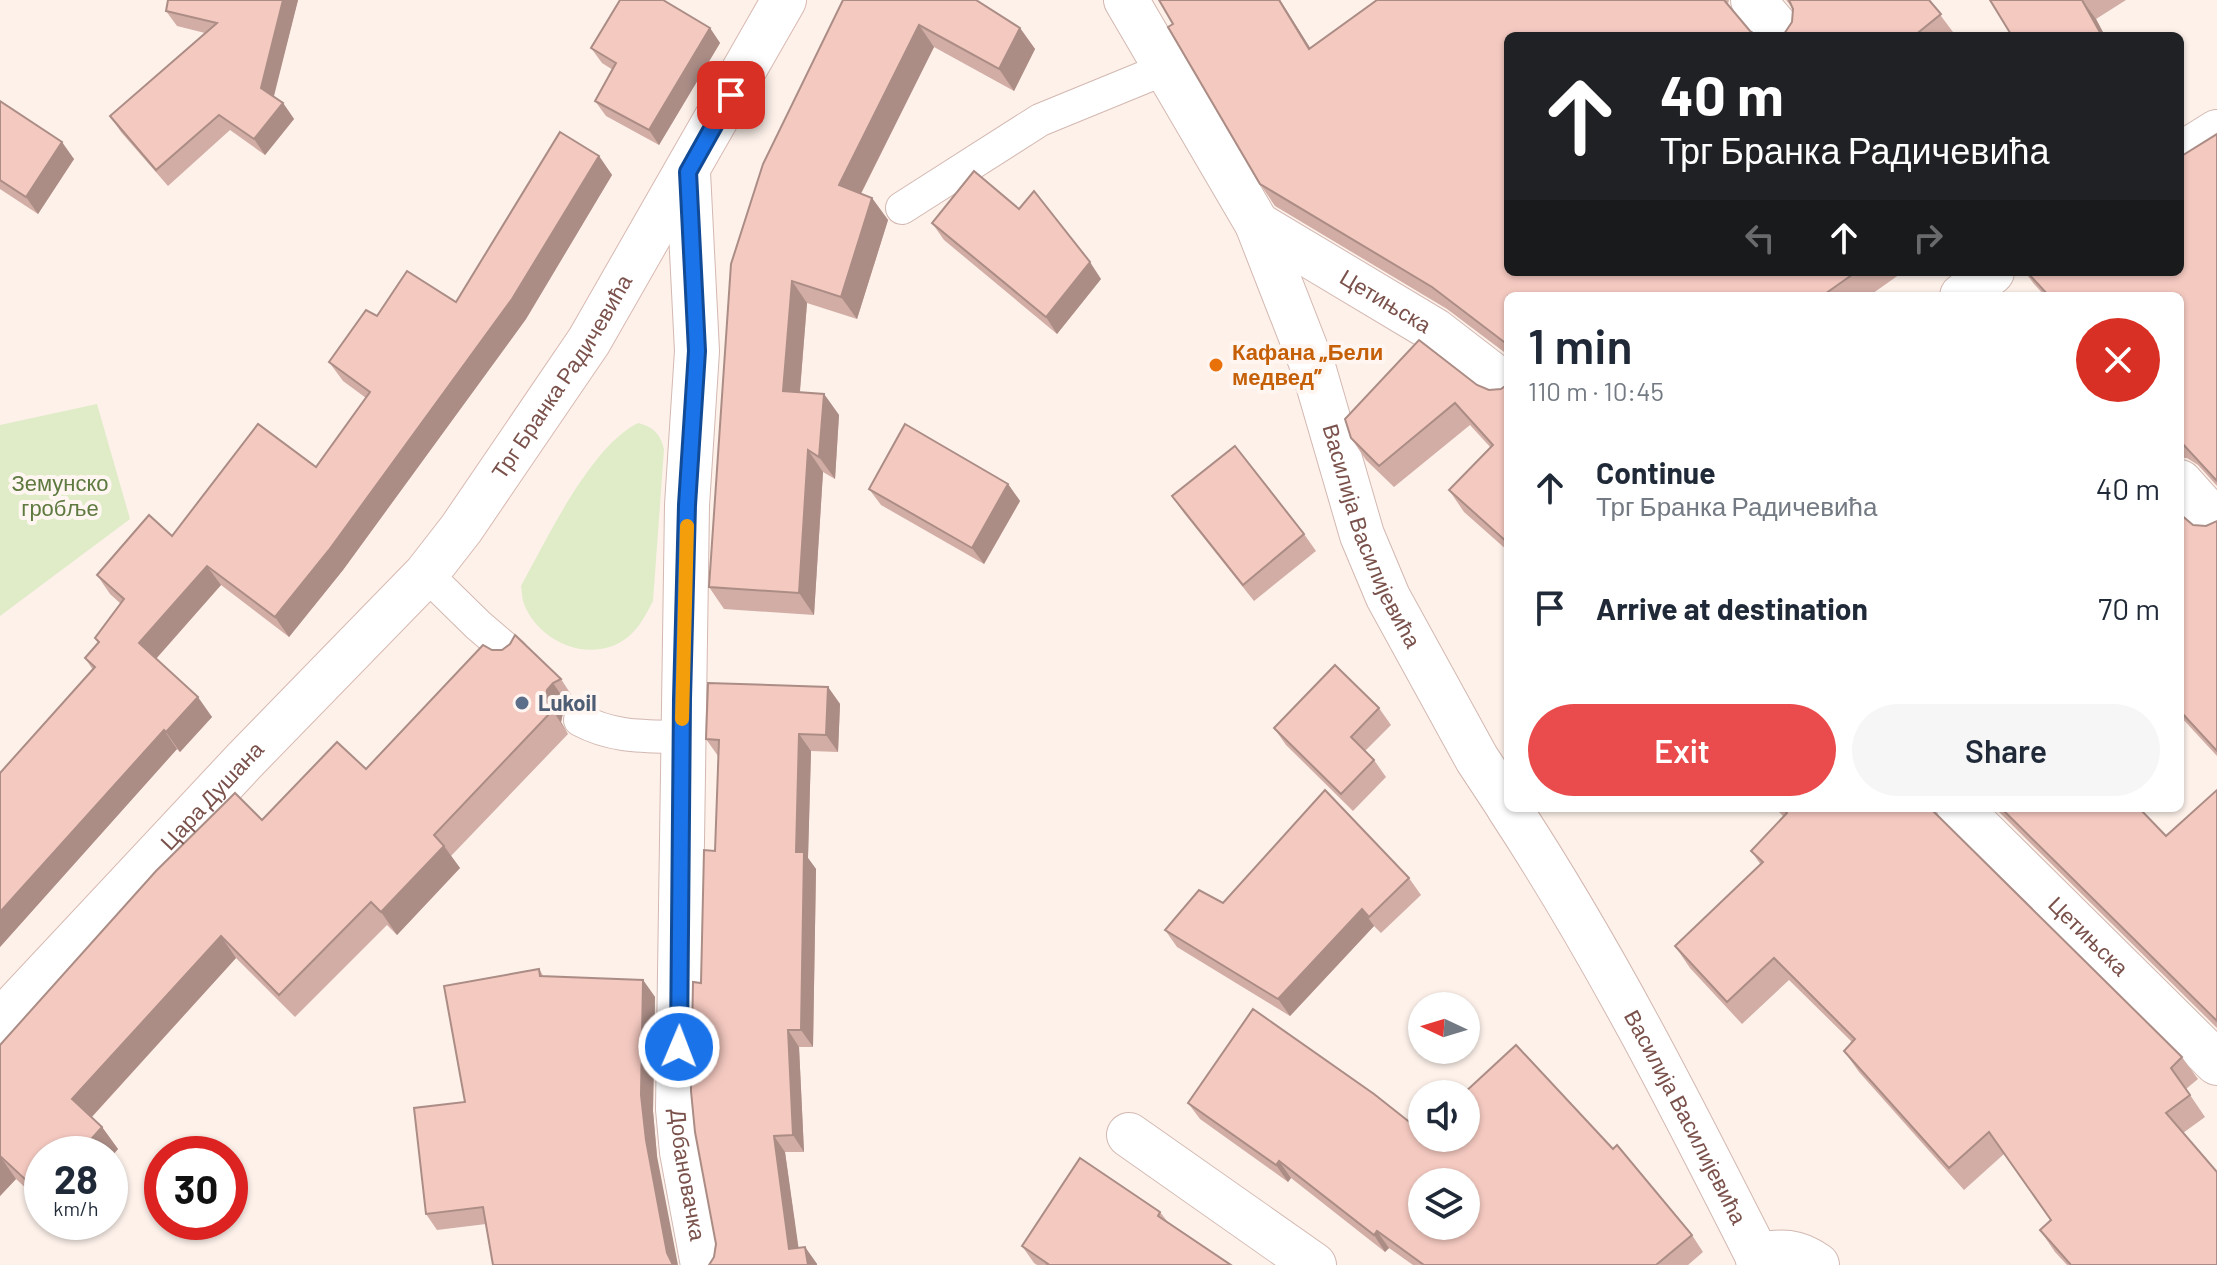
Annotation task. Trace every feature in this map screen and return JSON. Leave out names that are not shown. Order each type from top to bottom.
[{"type":"street","name":"Трг Бранка Радичевића","points":[[426,574],[461,529],[589,341],[784,0]]},
{"type":"street","name":"Василија Василијевића","points":[[1126,0],[1257,224],[1314,370],[1362,535],[1382,585],[1477,759],[1504,800]]},
{"type":"street","points":[[1753,0],[1781,32]]},
{"type":"street","points":[[2184,153],[2217,132]]},
{"type":"street","points":[[682,718],[687,505],[697,351],[688,172]]},
{"type":"street","name":"Цетињска","points":[[1257,224],[1434,330],[1504,384]]},
{"type":"street","points":[[2184,486],[2217,523]]},
{"type":"street","name":"Цара Душана","points":[[0,1022],[245,760],[426,574]]},
{"type":"street","name":"Добановачка","points":[[682,718],[678,1109],[688,1191],[703,1265]]},
{"type":"street","name":"Василија Василијевића","points":[[1512,812],[1561,888],[1656,1057],[1758,1260]]},
{"type":"street","name":"Цетињска","points":[[1963,812],[2217,1063]]},
{"type":"street","points":[[1129,1135],[1314,1265]]},
{"type":"street","points":[[1758,1260],[1788,1251],[1804,1256],[1817,1265]]},
{"type":"lane","points":[[902,208],[1040,120],[1167,68]]},
{"type":"lane","points":[[426,574],[512,654]]},
{"type":"lane","points":[[580,720],[601,732],[616,734],[682,718]]},
{"type":"green space","name":"Земунско гробље","points":[[97,404],[130,519],[0,616],[0,425]]},
{"type":"green space","points":[[638,423],[656,432],[664,449],[653,601],[636,629],[614,645],[599,649],[569,646],[542,630],[532,618],[523,602],[521,586],[587,473],[620,435]]},
{"type":"building","points":[[168,0],[283,0],[261,88],[283,103],[254,139],[219,115],[156,170],[110,116],[217,23],[166,11]]},
{"type":"building","points":[[620,0],[663,0],[710,28],[649,130],[595,101],[616,63],[591,48]]},
{"type":"building","points":[[843,0],[976,0],[1020,28],[999,69],[919,25],[839,185],[872,198],[841,297],[792,281],[783,391],[824,394],[819,457],[808,450],[799,593],[709,587],[731,264],[763,164]]},
{"type":"building","points":[[1159,0],[1279,0],[1309,49],[1377,0],[1724,0],[1752,32],[1504,32],[1504,276],[1850,276],[1828,292],[1504,292],[1504,342],[1432,287],[1260,184],[1168,27],[1173,24]]},
{"type":"building","points":[[1789,0],[1929,0],[1941,14],[1919,32],[1785,32],[1792,22],[1793,9]]},
{"type":"building","points":[[1990,0],[2082,0],[2100,32],[2010,32]]},
{"type":"building","points":[[0,101],[62,142],[26,197],[0,180]]},
{"type":"building","points":[[560,132],[599,156],[512,299],[329,550],[275,617],[207,566],[139,643],[198,697],[166,732],[164,730],[0,912],[0,773],[95,667],[85,658],[99,642],[95,638],[124,599],[97,575],[149,515],[172,536],[258,424],[316,467],[370,392],[329,362],[366,310],[377,316],[407,271],[456,302]]},
{"type":"building","points":[[2217,134],[2217,481],[2184,445],[2184,292],[2045,292],[2031,276],[2184,276],[2184,155]]},
{"type":"building","points":[[974,171],[1019,209],[1034,191],[1090,262],[1046,317],[932,223]]},
{"type":"building","points":[[1419,340],[1477,385],[1489,390],[1504,387],[1504,539],[1449,490],[1493,445],[1455,403],[1379,466],[1351,438],[1345,419]]},
{"type":"building","points":[[905,424],[1008,484],[972,548],[869,489]]},
{"type":"building","points":[[1235,446],[1304,534],[1243,585],[1172,496]]},
{"type":"building","points":[[2184,517],[2193,525],[2206,526],[2217,521],[2217,751],[2184,715]]},
{"type":"building","points":[[515,635],[561,679],[547,690],[546,700],[552,711],[434,835],[444,846],[381,912],[371,902],[279,995],[221,936],[72,1099],[102,1127],[94,1136],[24,1136],[24,1178],[0,1156],[0,1045],[156,871],[235,793],[262,820],[337,742],[366,769],[483,645],[492,650],[502,650]]},
{"type":"building","points":[[1335,665],[1379,708],[1351,737],[1374,760],[1341,794],[1274,728]]},
{"type":"building","points":[[708,683],[828,687],[826,735],[799,734],[796,852],[804,852],[801,1030],[788,1030],[793,1135],[774,1136],[789,1249],[805,1247],[808,1265],[709,1265],[716,1244],[695,1132],[691,1091],[693,982],[701,983],[704,850],[715,851],[719,740],[706,739]]},
{"type":"building","points":[[1325,790],[1409,878],[1369,917],[1362,909],[1278,999],[1165,930],[1199,890],[1223,903]]},
{"type":"building","points":[[2217,790],[2217,1021],[2005,812],[2143,812],[2166,836]]},
{"type":"building","points":[[1934,812],[2182,1057],[2171,1068],[2190,1095],[2166,1113],[2217,1172],[2217,1265],[2071,1265],[2040,1230],[2051,1220],[1989,1132],[1949,1168],[1844,1051],[1855,1039],[1774,958],[1727,1002],[1675,946],[1763,862],[1751,851],[1787,813]]},
{"type":"building","points":[[539,969],[540,976],[643,980],[641,1095],[667,1253],[673,1265],[493,1265],[483,1207],[426,1214],[414,1108],[465,1102],[444,986]]},
{"type":"building","points":[[1253,1009],[1408,1121],[1408,1152],[1480,1152],[1478,1080],[1516,1045],[1613,1149],[1617,1145],[1692,1235],[1656,1265],[1424,1265],[1377,1231],[1374,1235],[1279,1161],[1276,1165],[1188,1103]]},
{"type":"building","points":[[1080,1158],[1231,1265],[1047,1265],[1022,1246]]},
{"type":"slow traffic","points":[[682,719],[687,526]]},
{"type":"place","name":"Кафана „Бели медвед”","points":[[1216,365]]},
{"type":"place","name":"Lukoil","points":[[522,703]]},
{"type":"route","points":[[679,1047],[687,505],[697,351],[688,172],[731,95]]}]
